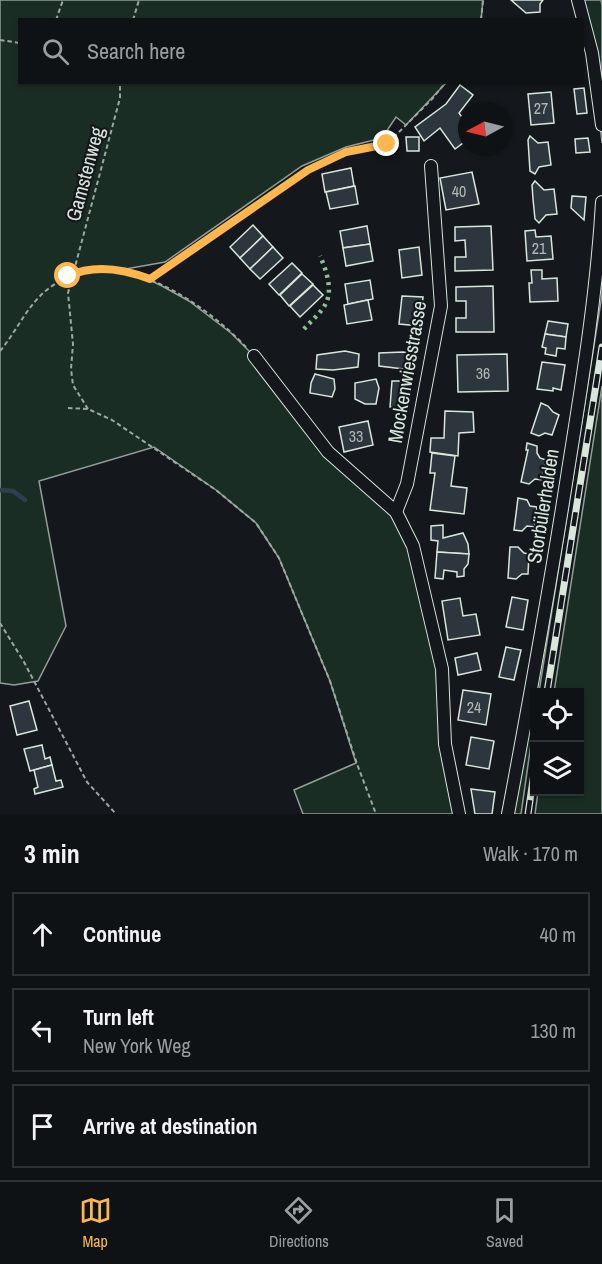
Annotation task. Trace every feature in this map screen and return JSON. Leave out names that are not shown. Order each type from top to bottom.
[{"type":"street","points":[[578,0],[583,18]]},
{"type":"street","points":[[584,23],[592,53],[602,125]]},
{"type":"street","name":"Mockenwiesstrasse","points":[[396,512],[407,484],[441,306],[431,166]]},
{"type":"street","name":"Storbülerhalden","points":[[508,814],[543,631],[584,373],[598,264],[602,202]]},
{"type":"street","points":[[254,356],[328,452],[396,512],[413,546],[442,669],[445,744],[459,814]]},
{"type":"path","points":[[57,18],[63,0]]},
{"type":"path","points":[[134,18],[140,0]]},
{"type":"path","points":[[481,18],[483,0]]},
{"type":"path","points":[[0,40],[18,43]]},
{"type":"path","name":"Gamstenweg","points":[[88,409],[73,385],[69,282],[74,273],[120,98],[120,84]]},
{"type":"path","points":[[150,279],[308,170],[346,152],[387,144],[444,84]]},
{"type":"path","points":[[0,351],[39,298],[55,283],[74,273],[92,269],[110,269],[150,279],[204,312],[231,333],[254,356]]},
{"type":"path","points":[[68,408],[88,409],[112,420],[216,490],[256,523],[279,558],[330,681],[376,814]]},
{"type":"path","points":[[0,623],[24,662],[87,782],[116,814]]},
{"type":"green space","points":[[0,0],[483,0],[481,18],[18,18],[18,84],[445,84],[406,125],[396,117],[382,138],[346,147],[302,166],[165,262],[120,270],[141,276],[189,301],[231,333],[254,356],[328,452],[396,512],[413,546],[442,669],[459,814],[303,814],[294,790],[356,763],[330,681],[279,558],[256,523],[216,490],[154,447],[39,481],[66,626],[38,681],[14,685],[0,683]]},
{"type":"green space","points":[[578,0],[601,0],[602,143],[592,53]]},
{"type":"green space","points":[[602,202],[602,295],[540,688],[532,688],[543,631]]},
{"type":"green space","points":[[602,386],[602,814],[535,814],[537,796],[584,796],[584,688],[555,688]]},
{"type":"green space","points":[[530,699],[530,751],[521,814],[508,814]]},
{"type":"building","points":[[511,0],[543,0],[540,4],[540,12],[526,13]]},
{"type":"building","points":[[460,85],[473,95],[468,102],[458,102],[458,147],[455,149],[440,128],[424,141],[415,127],[446,104]]},
{"type":"building","points":[[584,88],[587,113],[577,114],[574,89]]},
{"type":"building","points":[[551,92],[554,123],[531,125],[528,94]]},
{"type":"building","points":[[530,136],[538,143],[548,142],[551,165],[539,167],[535,174],[530,171],[528,140]]},
{"type":"building","points":[[406,137],[419,137],[419,151],[407,151]]},
{"type":"building","points":[[588,138],[590,152],[576,153],[575,139]]},
{"type":"building","points":[[351,168],[354,186],[325,192],[322,174]]},
{"type":"building","points":[[472,172],[479,204],[446,210],[440,178]]},
{"type":"building","points":[[535,181],[544,190],[554,189],[557,214],[546,215],[539,223],[535,219],[533,199],[532,185]]},
{"type":"building","points":[[355,186],[358,204],[330,209],[326,192]]},
{"type":"building","points":[[572,196],[586,197],[584,220],[571,208]]},
{"type":"building","points":[[253,225],[263,236],[240,258],[230,247]]},
{"type":"building","points":[[367,226],[370,244],[343,248],[340,231]]},
{"type":"building","points":[[491,226],[493,270],[455,271],[455,257],[466,257],[465,240],[455,241],[455,227]]},
{"type":"building","points":[[535,230],[536,237],[551,236],[553,259],[527,261],[525,231]]},
{"type":"building","points":[[263,236],[273,247],[250,269],[240,258]]},
{"type":"building","points":[[370,244],[373,261],[346,266],[343,248]]},
{"type":"building","points":[[273,247],[283,258],[260,279],[250,269]]},
{"type":"building","points":[[419,247],[422,275],[402,278],[399,250]]},
{"type":"building","points":[[292,263],[302,273],[279,295],[269,284]]},
{"type":"building","points":[[531,270],[542,270],[542,279],[557,278],[558,301],[530,302]]},
{"type":"building","points":[[302,274],[313,284],[289,306],[280,295]]},
{"type":"building","points":[[370,280],[373,299],[348,304],[345,284]]},
{"type":"building","points":[[313,285],[323,295],[300,317],[290,306]]},
{"type":"building","points":[[493,286],[494,332],[456,332],[456,318],[466,318],[466,301],[456,301],[456,287]]},
{"type":"building","points":[[402,296],[423,297],[420,326],[399,324]]},
{"type":"building","points":[[368,300],[372,320],[347,324],[344,305]]},
{"type":"building","points":[[548,321],[568,324],[566,337],[545,334]]},
{"type":"building","points":[[545,334],[566,337],[565,349],[557,348],[556,356],[545,354],[546,348],[542,347]]},
{"type":"building","points":[[345,351],[359,354],[358,367],[333,370],[316,369],[317,355]]},
{"type":"building","points":[[379,353],[416,354],[412,370],[379,366]]},
{"type":"building","points":[[507,354],[508,391],[458,392],[457,355]]},
{"type":"building","points":[[542,362],[565,365],[561,390],[537,389]]},
{"type":"building","points":[[315,374],[334,379],[335,389],[332,397],[310,393]]},
{"type":"building","points":[[376,379],[379,388],[376,404],[365,404],[355,399],[355,383]]},
{"type":"building","points":[[392,381],[410,385],[407,410],[390,407]]},
{"type":"building","points":[[541,403],[559,415],[552,435],[545,433],[539,436],[531,433]]},
{"type":"building","points":[[445,411],[473,412],[474,432],[459,433],[458,456],[430,452],[431,438],[444,438]]},
{"type":"building","points":[[368,421],[373,445],[344,452],[339,427]]},
{"type":"building","points":[[527,443],[537,446],[540,458],[546,460],[542,480],[535,479],[529,484],[521,482],[528,450],[526,450]]},
{"type":"building","points":[[432,453],[455,456],[451,486],[467,488],[464,514],[430,510],[435,473],[430,473]]},
{"type":"building","points":[[518,498],[527,500],[530,506],[537,507],[535,527],[527,526],[522,531],[514,530]]},
{"type":"building","points":[[443,525],[443,538],[463,533],[469,554],[437,552],[438,541],[431,540],[431,526]]},
{"type":"building","points":[[510,547],[518,547],[524,553],[529,554],[528,574],[522,574],[516,579],[508,578]]},
{"type":"building","points":[[437,552],[469,554],[464,576],[457,577],[457,572],[444,570],[443,579],[435,578]]},
{"type":"building","points":[[512,597],[528,600],[523,630],[506,627]]},
{"type":"building","points":[[460,598],[463,616],[476,614],[480,635],[448,640],[442,601]]},
{"type":"building","points":[[506,647],[521,650],[514,680],[499,677]]},
{"type":"building","points":[[477,653],[481,670],[458,675],[455,658]]},
{"type":"building","points":[[463,690],[491,694],[486,725],[458,720]]},
{"type":"building","points":[[29,701],[37,730],[17,735],[10,706]]},
{"type":"building","points":[[471,737],[494,741],[489,769],[466,765]]},
{"type":"building","points":[[42,745],[45,759],[50,757],[52,765],[30,771],[24,749]]},
{"type":"building","points":[[52,765],[56,781],[61,780],[63,787],[35,794],[34,789],[38,787],[34,770]]},
{"type":"building","points":[[471,789],[495,792],[492,814],[475,814]]},
{"type":"waterway","points":[[0,490],[13,491],[25,500]]},
{"type":"railway","points":[[548,688],[602,347]]},
{"type":"railway","points":[[528,814],[531,796]]},
{"type":"hedge","points":[[304,329],[322,310],[328,298],[328,280],[320,256]]},
{"type":"route","points":[[68,276],[86,270],[104,269],[131,273],[150,279],[308,170],[346,152],[387,144]]}]
